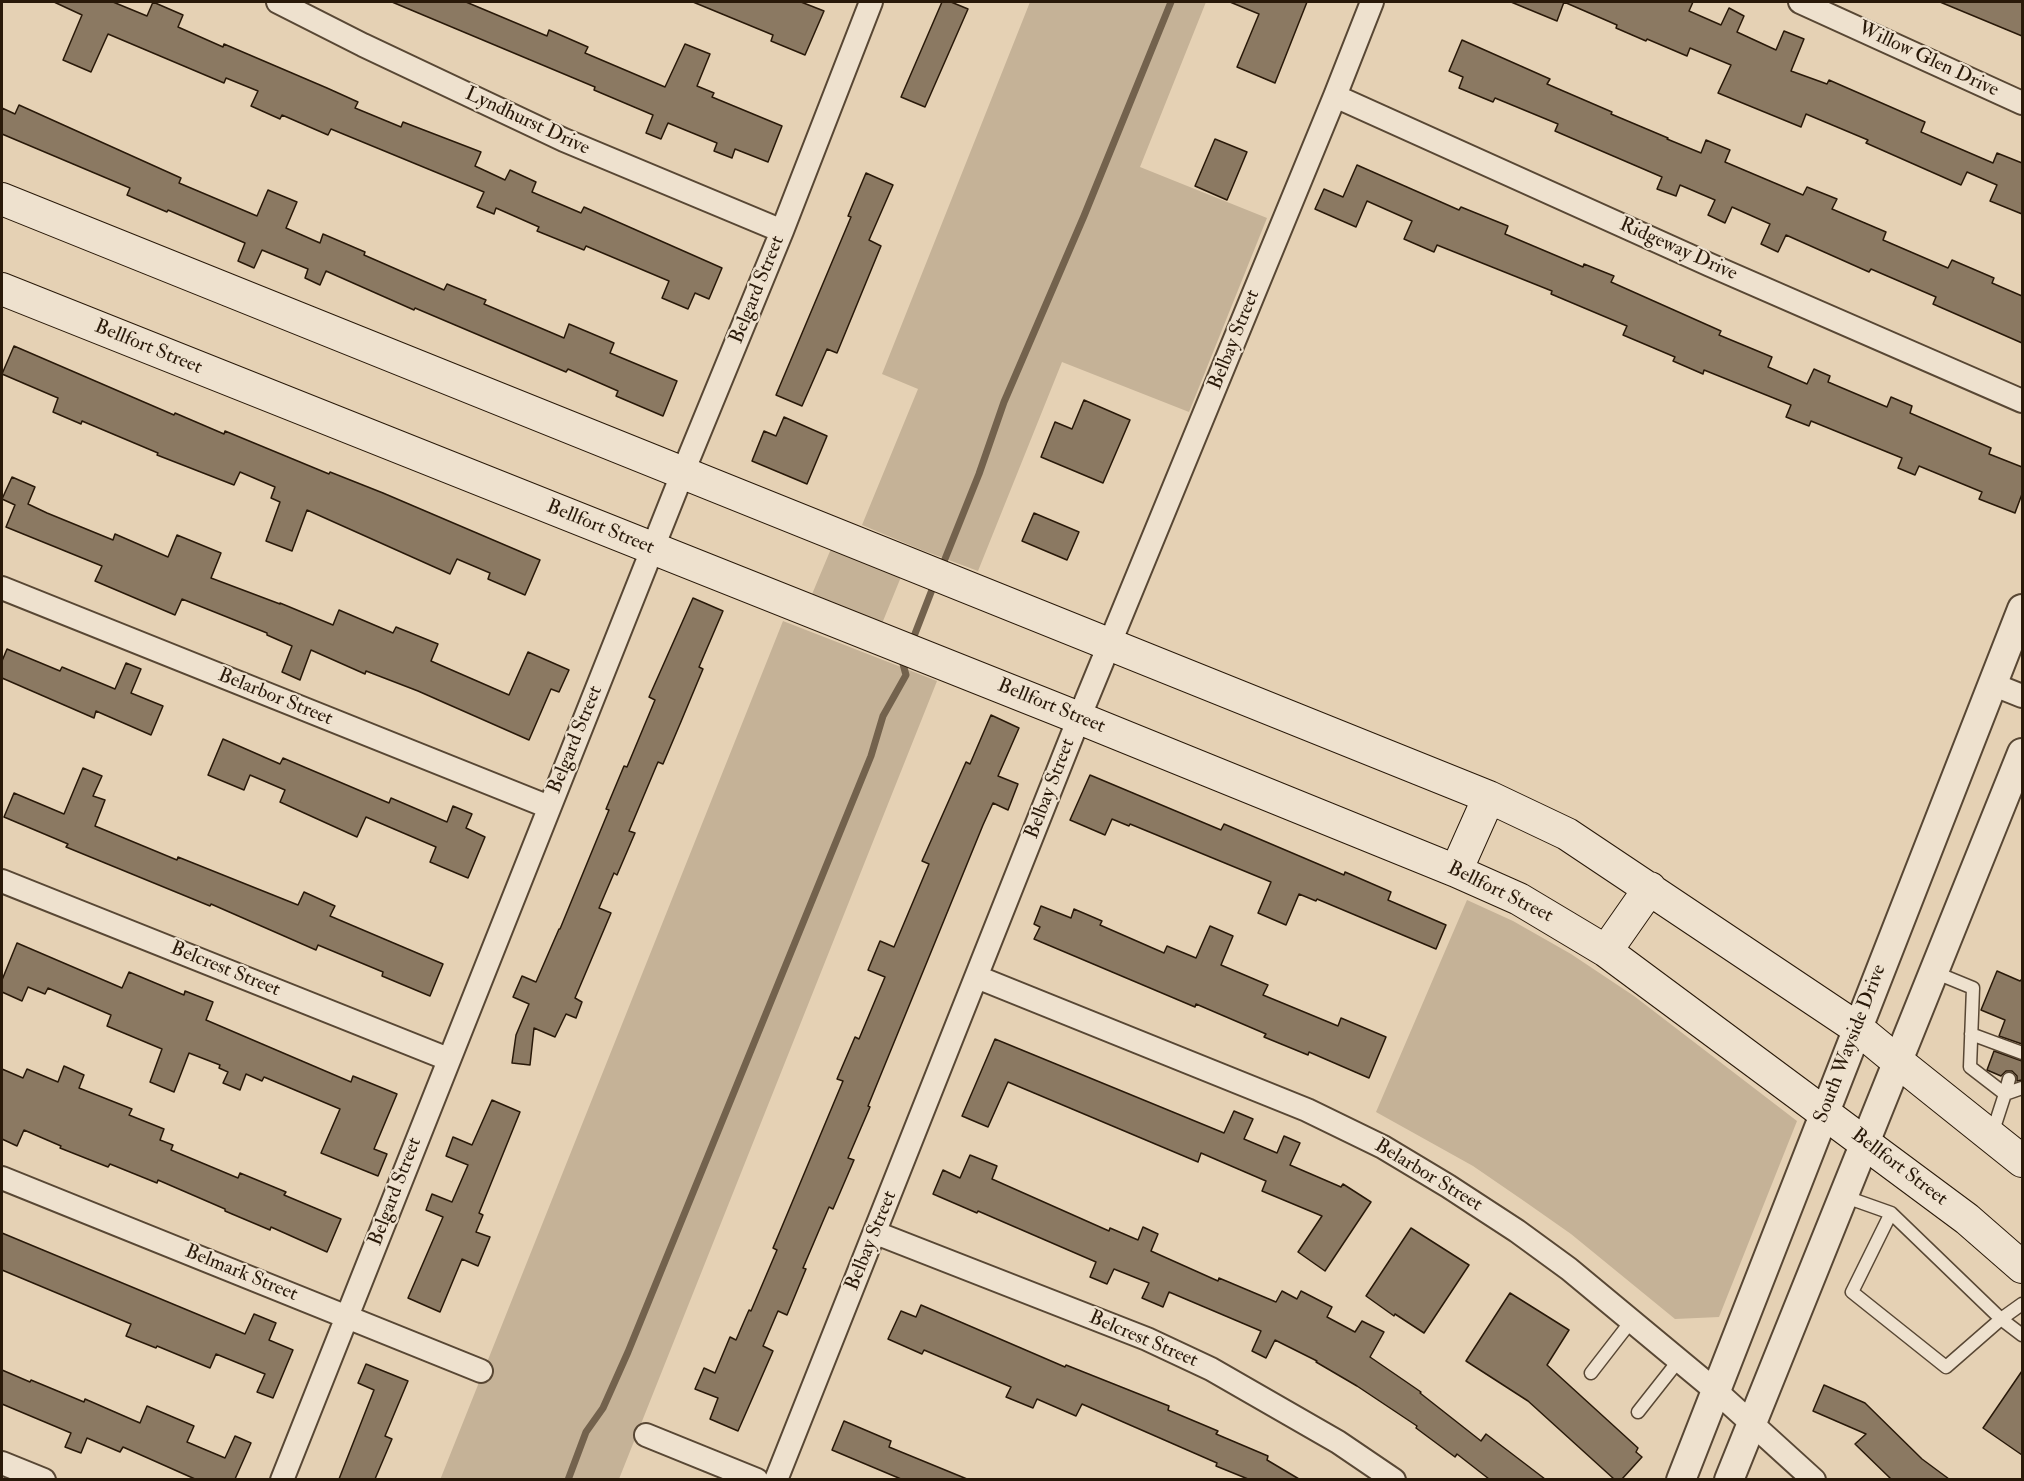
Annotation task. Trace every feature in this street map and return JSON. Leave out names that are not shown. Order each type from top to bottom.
[{"type":"main road","points":[[2,199],[1489,797],[1567,834],[1857,1028],[2022,1161]]},
{"type":"main road","name":"Bellfort Street","points":[[2,289],[1079,718],[1520,899],[1606,951],[1865,1142],[1966,1219],[2022,1267]]},
{"type":"main road","points":[[1456,871],[1489,797]]},
{"type":"main road","points":[[1606,951],[1650,888]]},
{"type":"street","name":"Lyndhurst Drive","points":[[278,2],[564,140],[782,231]]},
{"type":"street","name":"Belgard Street","points":[[282,1479],[682,472],[782,231],[871,2]]},
{"type":"street","name":"Belbay Street","points":[[776,1479],[876,1233],[1079,718],[1372,2]]},
{"type":"street","name":"Willow Glen Drive","points":[[1800,2],[2022,103]]},
{"type":"street","name":"Ridgeway Drive","points":[[1335,96],[1710,265],[2022,401]]},
{"type":"street","name":"Belarbor Street","points":[[2,588],[549,807]]},
{"type":"street","name":"South Wayside Drive","points":[[1681,1479],[2022,609]]},
{"type":"street","points":[[1992,684],[2022,696]]},
{"type":"street","points":[[1729,1479],[2022,753]]},
{"type":"street","name":"Belcrest Street","points":[[2,881],[448,1059]]},
{"type":"street","name":"Belarbor Street","points":[[977,977],[1307,1110],[1383,1147],[1517,1230],[1569,1269],[1716,1391],[1814,1479]]},
{"type":"street","name":"Belmark Street","points":[[2,1178],[481,1371]]},
{"type":"street","name":"Belcrest Street","points":[[876,1233],[1147,1339],[1190,1359],[1269,1401],[1394,1479]]},
{"type":"street","points":[[646,1435],[757,1479]]},
{"type":"street","points":[[2,1463],[44,1479]]},
{"type":"lane","points":[[1933,972],[1973,988],[1970,1067],[2004,1094]]},
{"type":"lane","points":[[1971,1034],[2019,1054]]},
{"type":"lane","points":[[1991,1136],[2009,1079]]},
{"type":"lane","points":[[2004,1094],[2022,1088]]},
{"type":"lane","points":[[1843,1196],[1891,1214],[2001,1319],[2022,1335]]},
{"type":"lane","points":[[1891,1214],[1852,1292],[1946,1366],[2022,1304]]},
{"type":"lane","points":[[1591,1373],[1632,1320]]},
{"type":"lane","points":[[1638,1412],[1679,1360]]},
{"type":"shaded area","points":[[1030,2],[1206,2],[1140,167],[1267,218],[1189,412],[1062,362],[978,571],[862,525],[918,389],[882,374]]},
{"type":"shaded area","points":[[833,544],[903,572],[881,626],[810,599]]},
{"type":"shaded area","points":[[783,621],[937,681],[619,1479],[440,1480]]},
{"type":"shaded area","points":[[1467,900],[1513,921],[1571,954],[1634,996],[1797,1121],[1719,1317],[1675,1319],[1571,1234],[1524,1201],[1473,1166],[1376,1112]]},
{"type":"building","points":[[54,2],[113,2],[147,16],[153,2],[183,15],[178,27],[327,88],[358,102],[355,108],[401,127],[403,122],[481,152],[475,166],[505,180],[510,170],[536,182],[532,192],[581,213],[584,207],[722,268],[709,299],[695,293],[688,309],[662,298],[669,281],[586,246],[584,250],[537,231],[539,227],[496,208],[494,214],[477,207],[484,192],[331,129],[328,135],[282,115],[280,119],[251,106],[258,91],[226,78],[224,83],[108,34],[91,72],[63,60],[82,15]]},
{"type":"building","points":[[392,2],[466,2],[547,36],[549,30],[588,47],[585,53],[665,87],[685,44],[710,54],[697,86],[714,93],[712,97],[782,126],[768,162],[735,149],[732,158],[714,151],[717,143],[668,123],[661,139],[646,133],[653,115],[594,90],[595,87]]},
{"type":"building","points":[[693,2],[801,2],[824,11],[805,55],[771,41],[773,35]]},
{"type":"building","points":[[942,2],[951,2],[968,9],[925,107],[901,97]]},
{"type":"building","points":[[1230,2],[1307,2],[1275,83],[1237,67],[1259,14]]},
{"type":"building","points":[[1511,2],[1564,2],[1557,21]]},
{"type":"building","points":[[1564,2],[1693,2],[1689,11],[1721,25],[1729,8],[1744,16],[1737,32],[1776,50],[1784,31],[1804,39],[1791,71],[1827,84],[1829,80],[1925,122],[1921,132],[1993,163],[1997,153],[2022,163],[2022,214],[1990,201],[1997,185],[1967,172],[1961,185],[1866,143],[1868,140],[1806,114],[1801,127],[1718,93],[1731,65],[1690,48],[1687,56],[1647,39],[1646,41],[1616,28],[1617,25]]},
{"type":"building","points":[[1940,2],[2022,2],[2022,36]]},
{"type":"building","points":[[1462,40],[1550,79],[1547,84],[1667,139],[1701,153],[1706,140],[1730,150],[1725,162],[1803,195],[1807,187],[1837,199],[1832,209],[1886,232],[1883,240],[1948,268],[1952,260],[1994,278],[1992,283],[2022,296],[2022,343],[1933,304],[1936,297],[1871,269],[1869,272],[1786,235],[1778,252],[1761,244],[1770,224],[1732,207],[1725,223],[1708,215],[1715,200],[1680,185],[1676,196],[1657,189],[1662,177],[1555,131],[1558,124],[1495,98],[1493,102],[1459,88],[1463,77],[1449,71]]},
{"type":"building","points":[[19,105],[181,178],[179,183],[257,216],[268,190],[297,202],[286,228],[320,243],[323,234],[365,252],[364,255],[444,290],[447,284],[486,300],[484,304],[564,338],[569,324],[614,343],[610,353],[677,381],[663,416],[616,396],[618,391],[568,369],[566,372],[415,308],[414,310],[326,271],[320,285],[305,278],[308,269],[262,250],[254,268],[238,261],[245,243],[127,195],[130,188],[2,134],[2,108],[15,114]]},
{"type":"building","points":[[1215,139],[1247,152],[1227,200],[1195,186]]},
{"type":"building","points":[[1357,165],[1459,210],[1461,207],[1508,226],[1505,234],[1583,267],[1584,264],[1614,276],[1611,282],[1721,331],[1719,335],[1772,357],[1768,367],[1807,384],[1814,369],[1830,376],[1828,382],[1887,407],[1891,397],[1912,406],[1910,413],[1991,448],[1989,454],[2022,467],[2022,494],[2015,513],[1979,499],[1982,492],[1919,466],[1915,475],[1898,468],[1902,458],[1811,421],[1809,426],[1786,417],[1791,405],[1704,370],[1703,374],[1673,361],[1675,357],[1623,335],[1627,326],[1551,294],[1552,291],[1437,245],[1434,252],[1404,239],[1412,221],[1367,201],[1356,227],[1315,209],[1324,189],[1343,197]]},
{"type":"building","points":[[866,173],[893,185],[869,240],[881,246],[837,353],[827,349],[802,406],[776,395],[851,217],[848,216]]},
{"type":"building","points":[[14,346],[174,415],[175,413],[224,434],[225,431],[329,474],[330,472],[540,560],[525,595],[488,579],[490,573],[457,559],[450,574],[307,510],[292,551],[266,541],[280,502],[271,498],[275,487],[240,472],[234,485],[157,455],[158,453],[82,421],[81,424],[53,412],[58,398],[2,374]]},
{"type":"building","points":[[1084,400],[1130,420],[1103,483],[1041,457],[1055,422],[1072,429]]},
{"type":"building","points":[[784,417],[827,436],[807,484],[752,461],[764,431],[776,436]]},
{"type":"building","points":[[12,477],[35,487],[28,504],[47,513],[113,540],[115,534],[168,557],[177,535],[221,553],[211,578],[333,625],[339,610],[393,633],[396,627],[438,644],[431,661],[509,695],[528,652],[569,670],[559,692],[551,689],[529,740],[418,691],[366,671],[365,674],[311,650],[300,680],[282,672],[292,646],[267,633],[182,599],[175,615],[95,581],[102,566],[6,527],[15,505],[2,499]]},
{"type":"building","points":[[1034,513],[1079,532],[1067,560],[1022,541]]},
{"type":"building","points":[[693,598],[723,611],[699,667],[703,669],[663,764],[658,762],[629,831],[635,833],[617,875],[614,873],[599,908],[611,913],[575,998],[582,1002],[576,1018],[566,1014],[555,1037],[534,1028],[530,1065],[512,1063],[516,1035],[529,1004],[513,997],[522,976],[536,982],[560,929],[609,810],[606,809],[624,766],[627,767],[655,700],[649,697]]},
{"type":"building","points":[[7,649],[60,671],[62,667],[115,689],[126,663],[141,669],[131,693],[163,706],[151,735],[96,711],[94,718],[2,678],[2,661]]},
{"type":"building","points":[[991,715],[1019,728],[998,776],[1018,784],[1008,810],[993,803],[983,825],[868,1106],[870,1107],[848,1158],[854,1160],[833,1209],[829,1207],[803,1268],[806,1269],[787,1315],[778,1311],[763,1346],[773,1351],[738,1431],[710,1419],[718,1398],[695,1389],[704,1368],[715,1373],[730,1337],[736,1340],[749,1310],[751,1311],[777,1250],[773,1248],[843,1081],[837,1079],[855,1037],[859,1039],[885,977],[868,970],[880,941],[894,947],[929,864],[922,861],[966,762],[970,764]]},
{"type":"building","points":[[223,739],[280,764],[283,758],[389,803],[391,798],[447,822],[453,806],[472,814],[466,828],[485,837],[468,878],[430,862],[436,847],[366,817],[357,837],[280,802],[285,790],[250,775],[244,790],[208,775]]},
{"type":"building","points":[[83,768],[102,776],[93,796],[105,800],[95,826],[177,860],[178,857],[298,905],[304,892],[335,906],[330,916],[443,964],[430,996],[382,976],[383,972],[318,945],[316,950],[211,904],[210,906],[66,847],[68,844],[4,817],[14,793],[64,814]]},
{"type":"building","points":[[1090,775],[1221,830],[1224,824],[1344,875],[1345,872],[1391,892],[1388,900],[1446,925],[1436,949],[1317,899],[1316,901],[1299,894],[1286,925],[1258,913],[1271,882],[1130,824],[1129,826],[1112,819],[1105,835],[1070,820]]},
{"type":"building","points":[[1041,906],[1071,918],[1074,909],[1102,921],[1100,925],[1164,953],[1167,946],[1196,958],[1210,926],[1233,936],[1221,965],[1268,985],[1263,995],[1338,1026],[1341,1018],[1386,1037],[1369,1078],[1309,1052],[1308,1055],[1264,1037],[1266,1034],[1196,1004],[1195,1007],[1034,939],[1040,927],[1034,924]]},
{"type":"building","points":[[17,943],[122,988],[129,972],[184,995],[185,991],[213,1002],[206,1020],[351,1082],[353,1076],[397,1094],[374,1149],[387,1154],[378,1176],[321,1153],[340,1109],[264,1077],[262,1081],[246,1074],[240,1090],[223,1083],[228,1072],[219,1068],[220,1065],[189,1053],[174,1092],[150,1082],[162,1049],[107,1026],[111,1015],[48,988],[45,994],[28,987],[22,1001],[2,992],[2,980]]},
{"type":"building","points":[[1997,971],[2020,981],[2022,979],[2022,1044],[1999,1036],[2005,1020],[1981,1010]]},
{"type":"building","points":[[995,1039],[1224,1133],[1234,1111],[1253,1119],[1244,1139],[1277,1153],[1284,1136],[1300,1143],[1290,1165],[1341,1187],[1343,1184],[1371,1202],[1325,1271],[1298,1252],[1322,1216],[1262,1191],[1266,1181],[1201,1153],[1198,1162],[1008,1082],[988,1127],[962,1116]]},
{"type":"building","points":[[1994,1051],[2022,1061],[2022,1080],[2017,1081],[2017,1076],[2012,1071],[2006,1071],[2001,1076],[1987,1070]]},
{"type":"building","points":[[64,1066],[84,1075],[79,1088],[132,1109],[129,1115],[164,1129],[160,1140],[173,1145],[171,1150],[238,1178],[240,1173],[341,1219],[327,1252],[271,1227],[270,1230],[225,1211],[225,1209],[158,1180],[157,1183],[110,1164],[108,1167],[60,1148],[61,1146],[24,1130],[17,1146],[2,1139],[2,1069],[23,1078],[27,1069],[58,1082]]},
{"type":"building","points":[[492,1100],[520,1112],[479,1213],[483,1215],[476,1232],[490,1237],[478,1266],[462,1259],[440,1312],[408,1298],[443,1217],[426,1210],[432,1194],[452,1202],[468,1165],[446,1156],[453,1137],[472,1145]]},
{"type":"building","points":[[970,1155],[997,1166],[992,1179],[1109,1231],[1110,1228],[1138,1240],[1143,1227],[1158,1234],[1151,1251],[1218,1281],[1219,1278],[1276,1302],[1282,1291],[1297,1299],[1301,1291],[1332,1307],[1327,1317],[1355,1332],[1362,1321],[1384,1332],[1370,1357],[1421,1392],[1481,1441],[1486,1434],[1545,1479],[1489,1479],[1457,1454],[1455,1457],[1416,1428],[1417,1426],[1317,1361],[1275,1340],[1266,1358],[1252,1351],[1261,1331],[1169,1292],[1163,1307],[1142,1298],[1149,1283],[1114,1269],[1107,1284],[1090,1277],[1096,1262],[933,1194],[943,1170],[960,1178]]},
{"type":"building","points":[[1411,1228],[1469,1265],[1424,1333],[1395,1314],[1394,1316],[1366,1296]]},
{"type":"building","points":[[2,1233],[245,1334],[254,1314],[276,1323],[269,1340],[293,1350],[273,1398],[257,1392],[265,1374],[216,1354],[210,1368],[157,1346],[156,1348],[126,1336],[131,1324],[2,1270]]},
{"type":"building","points":[[1510,1293],[1569,1330],[1547,1365],[1638,1448],[1636,1452],[1642,1457],[1622,1479],[1614,1479],[1528,1401],[1466,1361]]},
{"type":"building","points":[[921,1305],[1065,1367],[1066,1365],[1169,1406],[1168,1410],[1218,1431],[1216,1434],[1268,1456],[1267,1460],[1299,1479],[1248,1479],[1216,1466],[1217,1463],[1082,1404],[1076,1416],[1037,1399],[1033,1408],[1006,1397],[1011,1387],[924,1350],[922,1354],[888,1339],[901,1311],[916,1317]]},
{"type":"building","points":[[366,1364],[408,1381],[385,1436],[392,1439],[375,1479],[339,1479],[374,1390],[358,1383]]},
{"type":"building","points":[[2,1370],[84,1402],[85,1399],[140,1423],[147,1406],[194,1426],[187,1442],[225,1458],[235,1436],[251,1443],[235,1479],[195,1479],[123,1447],[120,1452],[87,1438],[81,1453],[65,1447],[71,1433],[2,1404]]},
{"type":"building","points":[[2022,1371],[2022,1455],[1983,1428]]},
{"type":"building","points":[[1824,1385],[1865,1403],[1922,1459],[1949,1479],[1891,1479],[1855,1444],[1866,1434],[1813,1411]]},
{"type":"building","points":[[844,1421],[891,1441],[889,1447],[967,1479],[901,1479],[832,1450]]},
{"type":"waterway","points":[[941,569],[979,474],[1004,402],[1084,216],[1171,2]]},
{"type":"waterway","points":[[911,644],[935,582]]},
{"type":"waterway","points":[[568,1480],[586,1432],[603,1408],[628,1352],[871,756],[883,716],[906,675],[903,664],[906,657]]}]
